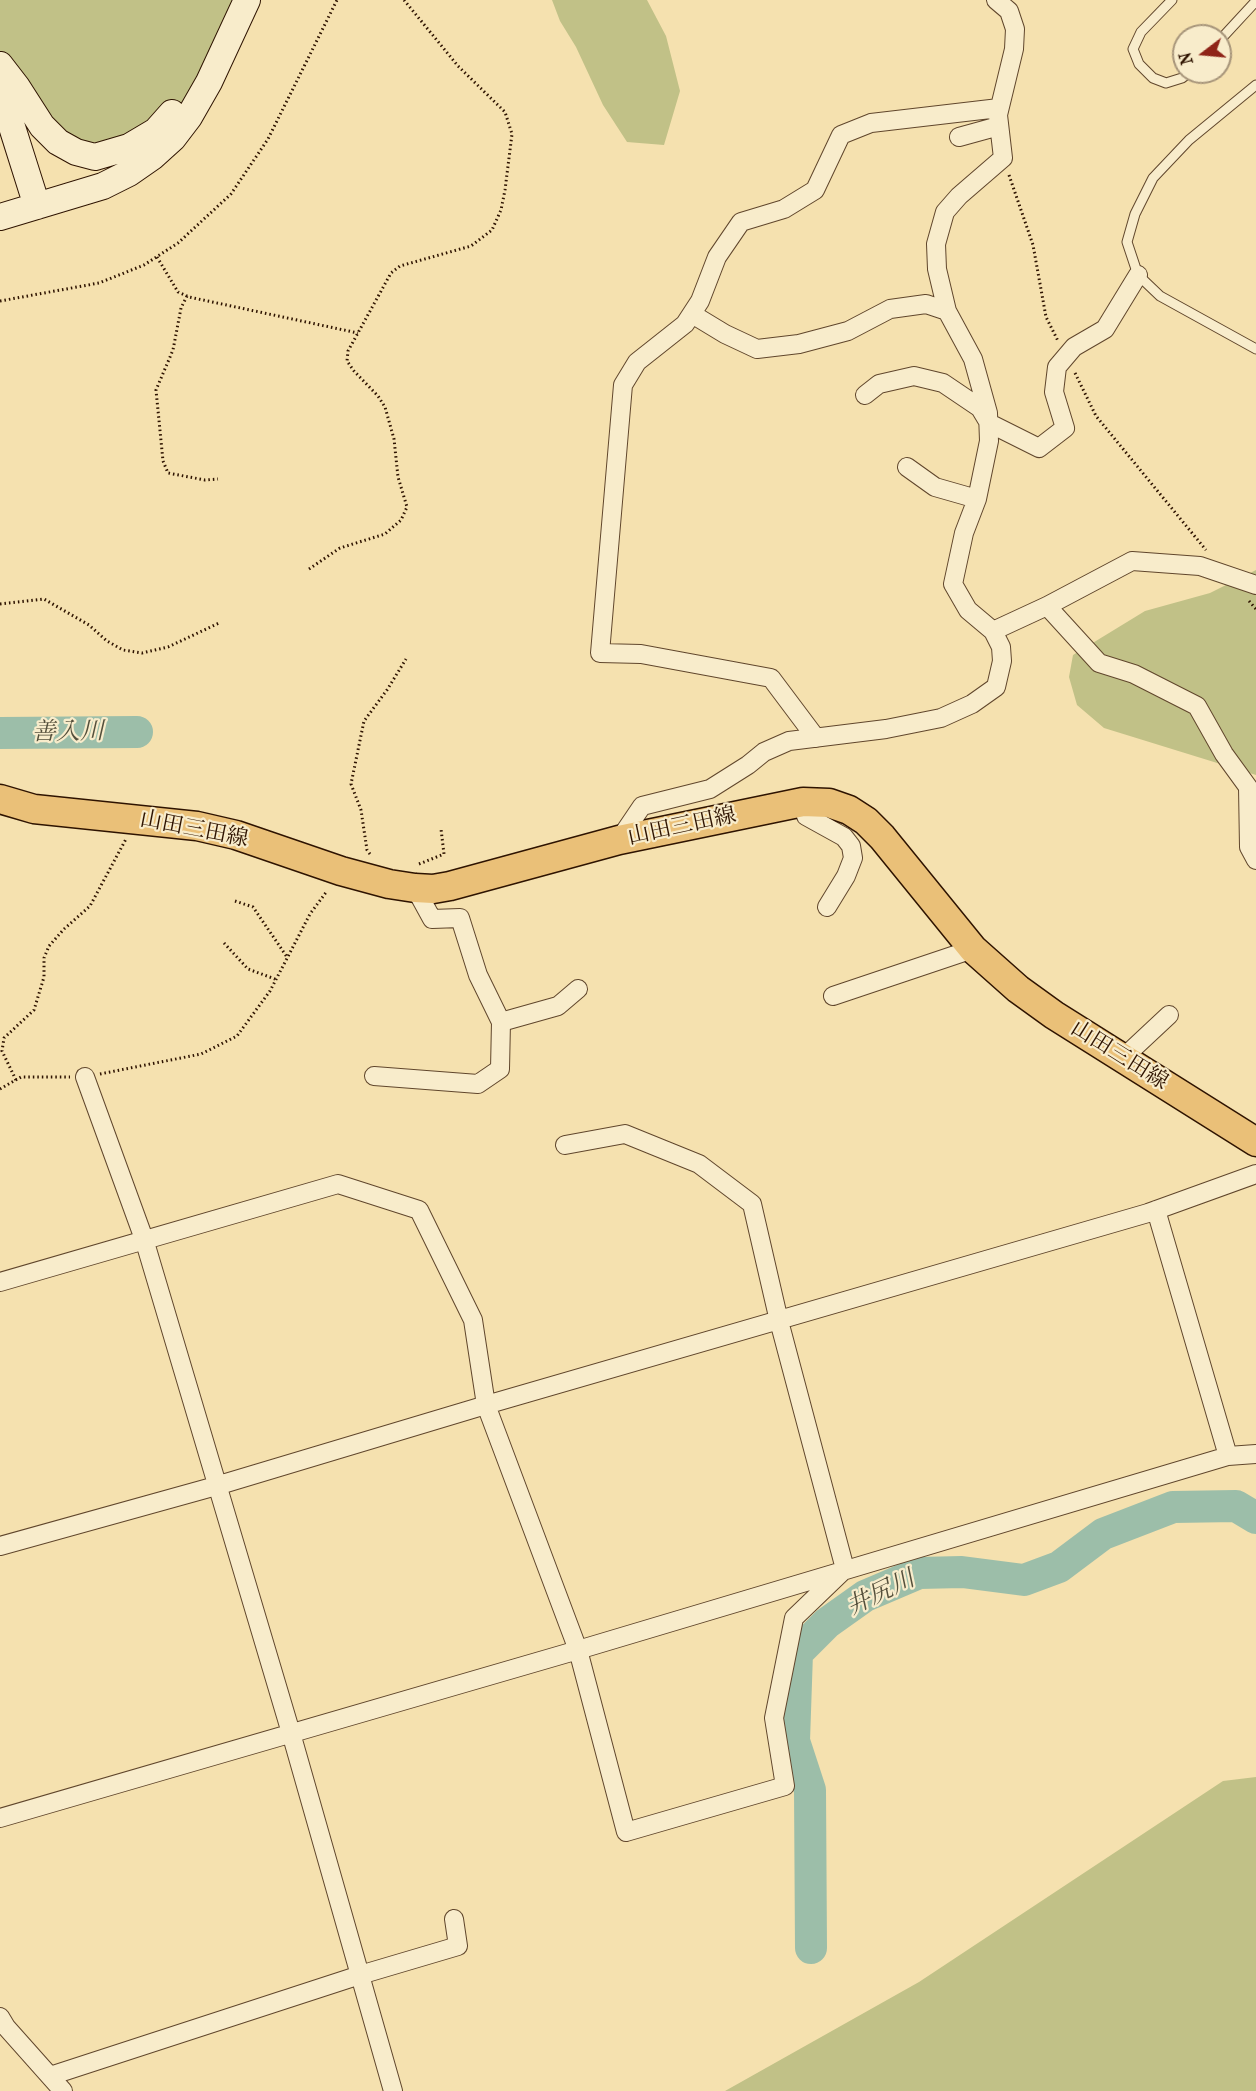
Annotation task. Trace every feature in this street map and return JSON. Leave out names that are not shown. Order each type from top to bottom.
[{"type":"main road","name":"山田三田線","points":[[0,799],[34,809],[196,826],[236,835],[341,871],[389,884],[415,888],[450,886],[619,840],[803,802],[829,803],[849,810],[866,821],[882,837],[972,949],[1018,988],[1122,1058],[1256,1142]]},
{"type":"street","points":[[0,217],[103,186],[129,173],[152,157],[173,138],[189,117],[209,82],[247,0]]},
{"type":"street","points":[[619,840],[642,806],[710,789],[764,752],[789,741],[886,729],[941,718],[972,704],[996,687],[1002,661],[1000,647],[993,631],[968,610],[953,584],[964,533],[977,500],[989,441],[988,413],[973,359],[947,311],[937,269],[936,244],[945,212],[959,196],[1003,159],[999,117],[1014,49],[1015,29],[1009,11],[999,1]]},
{"type":"street","points":[[0,65],[42,126],[58,142],[76,152],[95,157],[129,147],[156,131],[210,68],[229,39]]},
{"type":"street","points":[[0,89],[37,206]]},
{"type":"street","points":[[959,137],[999,117]]},
{"type":"street","points":[[816,738],[771,678],[641,654],[600,653],[623,385],[637,362],[685,324],[700,301],[717,257],[741,222],[784,209],[815,190],[842,135],[872,123],[999,117]]},
{"type":"street","points":[[864,395],[879,384],[914,376],[943,383],[980,408],[989,423],[1039,448],[1065,428],[1054,392],[1057,367],[1074,347],[1105,329],[1138,275]]},
{"type":"street","points":[[692,314],[756,349],[798,344],[848,331],[890,309],[926,304],[947,311]]},
{"type":"street","points":[[907,466],[935,488],[977,500]]},
{"type":"street","points":[[993,631],[1047,606],[1132,561],[1200,566],[1252,593]]},
{"type":"street","points":[[1047,606],[1099,663],[1134,674],[1197,706],[1224,754],[1248,787],[1249,846],[1256,860]]},
{"type":"street","points":[[803,802],[806,816],[844,837],[850,846],[853,858],[846,876],[827,907]]},
{"type":"street","points":[[374,1076],[478,1084],[500,1069],[501,1022],[478,975],[460,918],[432,919],[415,888]]},
{"type":"street","points":[[833,996],[972,949]]},
{"type":"street","points":[[501,1022],[558,1006],[578,989]]},
{"type":"street","points":[[1122,1058],[1169,1015]]},
{"type":"street","points":[[85,1077],[144,1239],[291,1733],[393,2091]]},
{"type":"street","points":[[565,1145],[625,1134],[699,1164],[752,1204],[779,1321],[845,1569]]},
{"type":"street","points":[[0,1546],[216,1486],[1156,1210],[1256,1174]]},
{"type":"street","points":[[0,1282],[338,1184],[419,1210],[473,1320],[486,1405],[578,1650],[626,1832],[785,1786],[774,1718],[794,1618],[845,1569]]},
{"type":"street","points":[[1156,1210],[1228,1456]]},
{"type":"street","points":[[0,1818],[578,1650],[1228,1456],[1256,1454]]},
{"type":"street","points":[[50,2076],[458,1946],[454,1920]]},
{"type":"street","points":[[0,2017],[6,2027],[63,2091]]},
{"type":"lane","points":[[1172,0],[1141,32],[1133,49],[1139,64],[1153,78],[1166,83],[1172,81]]},
{"type":"lane","points":[[1232,27],[1256,1]]},
{"type":"lane","points":[[1256,85],[1189,140],[1153,178],[1135,214],[1127,242],[1138,275],[1160,296],[1256,350]]},
{"type":"path","points":[[0,301],[99,283],[144,265],[178,243],[231,194],[268,139],[337,0]]},
{"type":"path","points":[[309,569],[340,548],[385,534],[401,520],[407,507],[398,477],[394,439],[385,408],[378,396],[347,361],[348,351],[391,273],[400,266],[471,246],[492,230],[501,210],[505,190],[512,134],[505,112],[458,66],[404,0]]},
{"type":"path","points":[[1003,159],[1033,245],[1046,317],[1061,346]]},
{"type":"path","points":[[157,256],[178,292],[187,296],[358,333]]},
{"type":"path","points":[[187,296],[181,308],[173,350],[156,390],[163,461],[168,473],[205,480],[218,479]]},
{"type":"path","points":[[1071,366],[1096,416],[1212,556]]},
{"type":"path","points":[[1252,593],[1256,609]]},
{"type":"path","points":[[0,604],[44,599],[89,625],[107,641],[123,650],[142,653],[168,647],[219,623]]},
{"type":"path","points":[[373,859],[367,850],[360,810],[351,784],[364,721],[406,659]]},
{"type":"path","points":[[16,1080],[2,1051],[4,1038],[34,1010],[44,977],[44,958],[49,946],[90,906],[130,832],[133,818]]},
{"type":"path","points":[[235,901],[253,907],[287,957]]},
{"type":"path","points":[[0,1089],[21,1077],[85,1077],[201,1054],[237,1036],[270,992],[275,979],[248,969],[224,944]]},
{"type":"green space","points":[[0,0],[236,0],[200,82],[170,122],[95,146],[61,135],[0,58]]},
{"type":"green space","points":[[552,0],[647,0],[666,36],[680,91],[664,145],[627,142],[603,105],[576,47],[560,21]]},
{"type":"green space","points":[[1256,570],[1256,775],[1104,728],[1077,705],[1069,677],[1073,655],[1145,611],[1210,593]]},
{"type":"green space","points":[[1256,1777],[1256,2091],[725,2091],[919,1982],[1223,1781]]},
{"type":"waterway","name":"善入川","points":[[0,733],[137,732]]},
{"type":"waterway","name":"井尻川","points":[[811,1948],[810,1790],[794,1741],[797,1653],[827,1623],[865,1596],[919,1573],[962,1572],[1024,1580],[1059,1567],[1103,1534],[1173,1507],[1236,1506],[1256,1518]]}]
